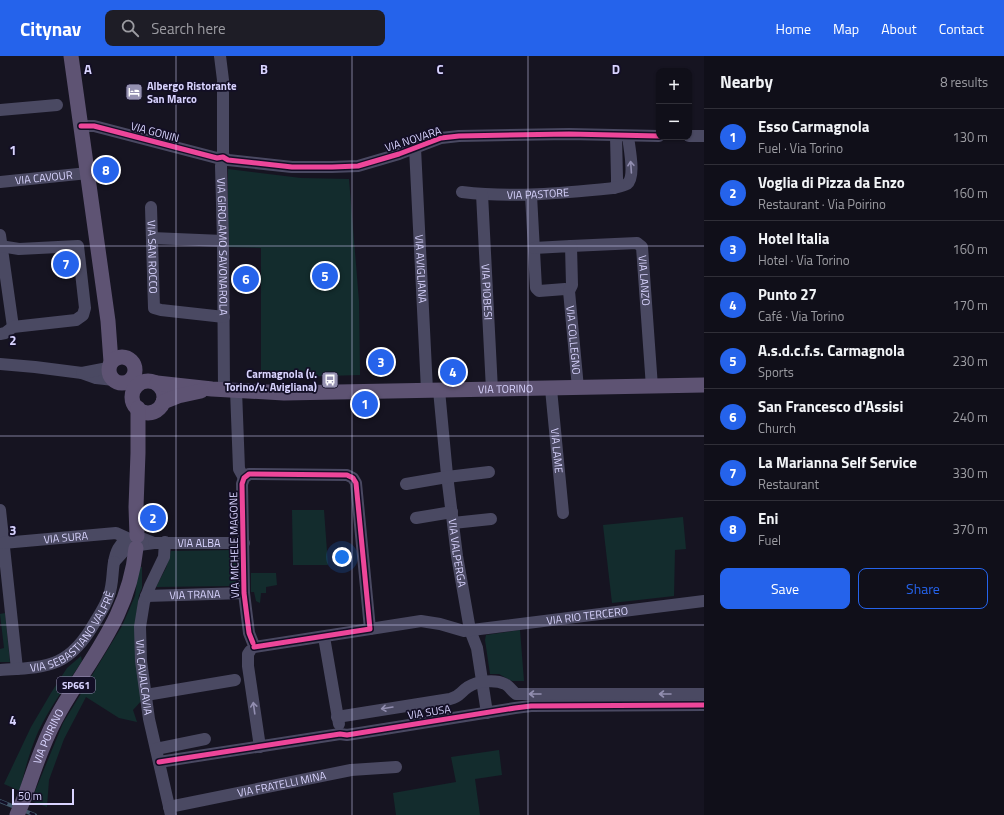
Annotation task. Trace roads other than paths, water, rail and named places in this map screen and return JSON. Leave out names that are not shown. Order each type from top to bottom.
[{"type":"main road","points":[[71,56],[114,373],[133,394]]},
{"type":"main road","points":[[108,321],[125,356],[132,361],[136,369],[152,382],[164,392],[164,402],[157,410],[152,412],[142,411],[138,408],[133,399],[133,394],[138,385],[152,382]]},
{"type":"main road","points":[[114,373],[117,357],[125,356]]},
{"type":"main road","points":[[114,373],[130,380],[136,369]]},
{"type":"main road","name":"VIA TORINO","points":[[152,382],[284,393],[704,385]]},
{"type":"main road","name":"VIA TORINO","points":[[164,402],[178,396],[224,389]]},
{"type":"main road","name":"VIA POIRINO","points":[[17,815],[41,751],[59,712],[98,651],[115,621],[127,592],[140,541],[136,507],[138,408]]},
{"type":"main road","name":"VIA POIRINO","points":[[138,453],[152,412]]},
{"type":"street","name":"VIA GIROLAMO SAVONAROLA","points":[[220,56],[223,80],[224,157],[221,166],[224,389]]},
{"type":"street","points":[[0,110],[57,105]]},
{"type":"street","name":"VIA GONIN","points":[[81,126],[94,126],[217,158],[224,157]]},
{"type":"street","name":"VIA NOVARA","points":[[224,157],[228,160],[292,167],[358,166],[383,160],[441,138],[459,136],[569,134],[656,136]]},
{"type":"street","name":"VIA PASTORE","points":[[462,192],[532,195],[614,188],[617,178],[622,136]]},
{"type":"street","points":[[692,136],[704,136]]},
{"type":"street","name":"VIA AVIGLIANA","points":[[414,148],[433,390]]},
{"type":"street","name":"VIA CAVOUR","points":[[0,182],[88,173]]},
{"type":"street","name":"VIA PIOBESI","points":[[482,194],[492,390]]},
{"type":"street","points":[[532,195],[536,288],[539,291],[565,289],[569,291]]},
{"type":"street","name":"VIA SAN ROCCO","points":[[151,207],[154,308],[224,316]]},
{"type":"street","points":[[152,238],[223,241]]},
{"type":"street","points":[[0,334],[5,334],[13,327],[76,320],[83,315],[85,308],[78,246],[19,249],[1,242],[13,327]]},
{"type":"street","name":"VIA LANZO","points":[[534,248],[640,244],[642,247],[652,386]]},
{"type":"street","name":"VIA COLLEGNO","points":[[571,246],[572,284],[569,291],[578,388]]},
{"type":"street","points":[[0,364],[82,373],[114,373]]},
{"type":"street","name":"VIA MICHELE MAGONE","points":[[224,389],[238,469],[244,478]]},
{"type":"street","name":"VIA LAME","points":[[551,389],[563,513]]},
{"type":"street","name":"VIA VALPERGA","points":[[433,390],[470,630],[477,648],[487,713]]},
{"type":"street","points":[[406,484],[489,472]]},
{"type":"street","name":"VIA MICHELE MAGONE","points":[[260,747],[248,666],[248,654],[251,644],[244,593],[242,484],[244,478],[249,474],[254,474],[347,475],[353,478],[356,483],[370,629]]},
{"type":"street","points":[[0,510],[18,669]]},
{"type":"street","points":[[416,518],[491,519]]},
{"type":"street","name":"VIA SURA","points":[[2,538],[116,533],[140,541]]},
{"type":"street","name":"VIA ALBA","points":[[140,541],[244,543]]},
{"type":"street","name":"VIA SEBASTIANO VALFRÈ","points":[[0,670],[48,666],[60,661],[78,646],[92,627],[108,599],[111,588],[114,562],[124,551],[140,541]]},
{"type":"street","name":"VIA CAVALCAVIA","points":[[140,541],[164,557],[146,596],[140,627],[140,660],[156,749],[170,811]]},
{"type":"street","name":"VIA TRANA","points":[[146,596],[244,593]]},
{"type":"street","name":"VIA RIO TERCERO","points":[[470,630],[704,601]]},
{"type":"street","points":[[251,644],[324,637],[421,621],[440,624],[458,630],[470,630]]},
{"type":"street","points":[[324,637],[340,734]]},
{"type":"street","points":[[146,695],[234,680]]},
{"type":"street","name":"VIA SUSA","points":[[337,716],[454,698],[458,697],[471,685],[494,681],[505,684],[516,694],[704,694]]},
{"type":"street","name":"VIA SUSA","points":[[159,762],[340,734],[347,735],[531,706],[704,705]]},
{"type":"street","points":[[156,749],[205,739]]},
{"type":"street","name":"VIA FRATELLI MINA","points":[[170,811],[257,788],[351,770],[396,767]]},
{"type":"railway","points":[[0,801],[35,815]]},
{"type":"place","name":"Albergo Ristorante San Marco","points":[[134,92]]},
{"type":"place","name":"Eni","points":[[106,170]]},
{"type":"place","name":"La Marianna Self Service","points":[[66,264]]},
{"type":"place","name":"A.s.d.c.f.s. Carmagnola","points":[[325,276]]},
{"type":"place","name":"San Francesco d'Assisi","points":[[246,279]]},
{"type":"place","name":"Hotel Italia","points":[[381,362]]},
{"type":"place","name":"Punto 27","points":[[453,372]]},
{"type":"place","name":"Carmagnola (v. Torino/v. Avigliana)","points":[[330,380]]},
{"type":"place","name":"Esso Carmagnola","points":[[365,404]]},
{"type":"place","name":"Voglia di Pizza da Enzo","points":[[153,518]]}]
